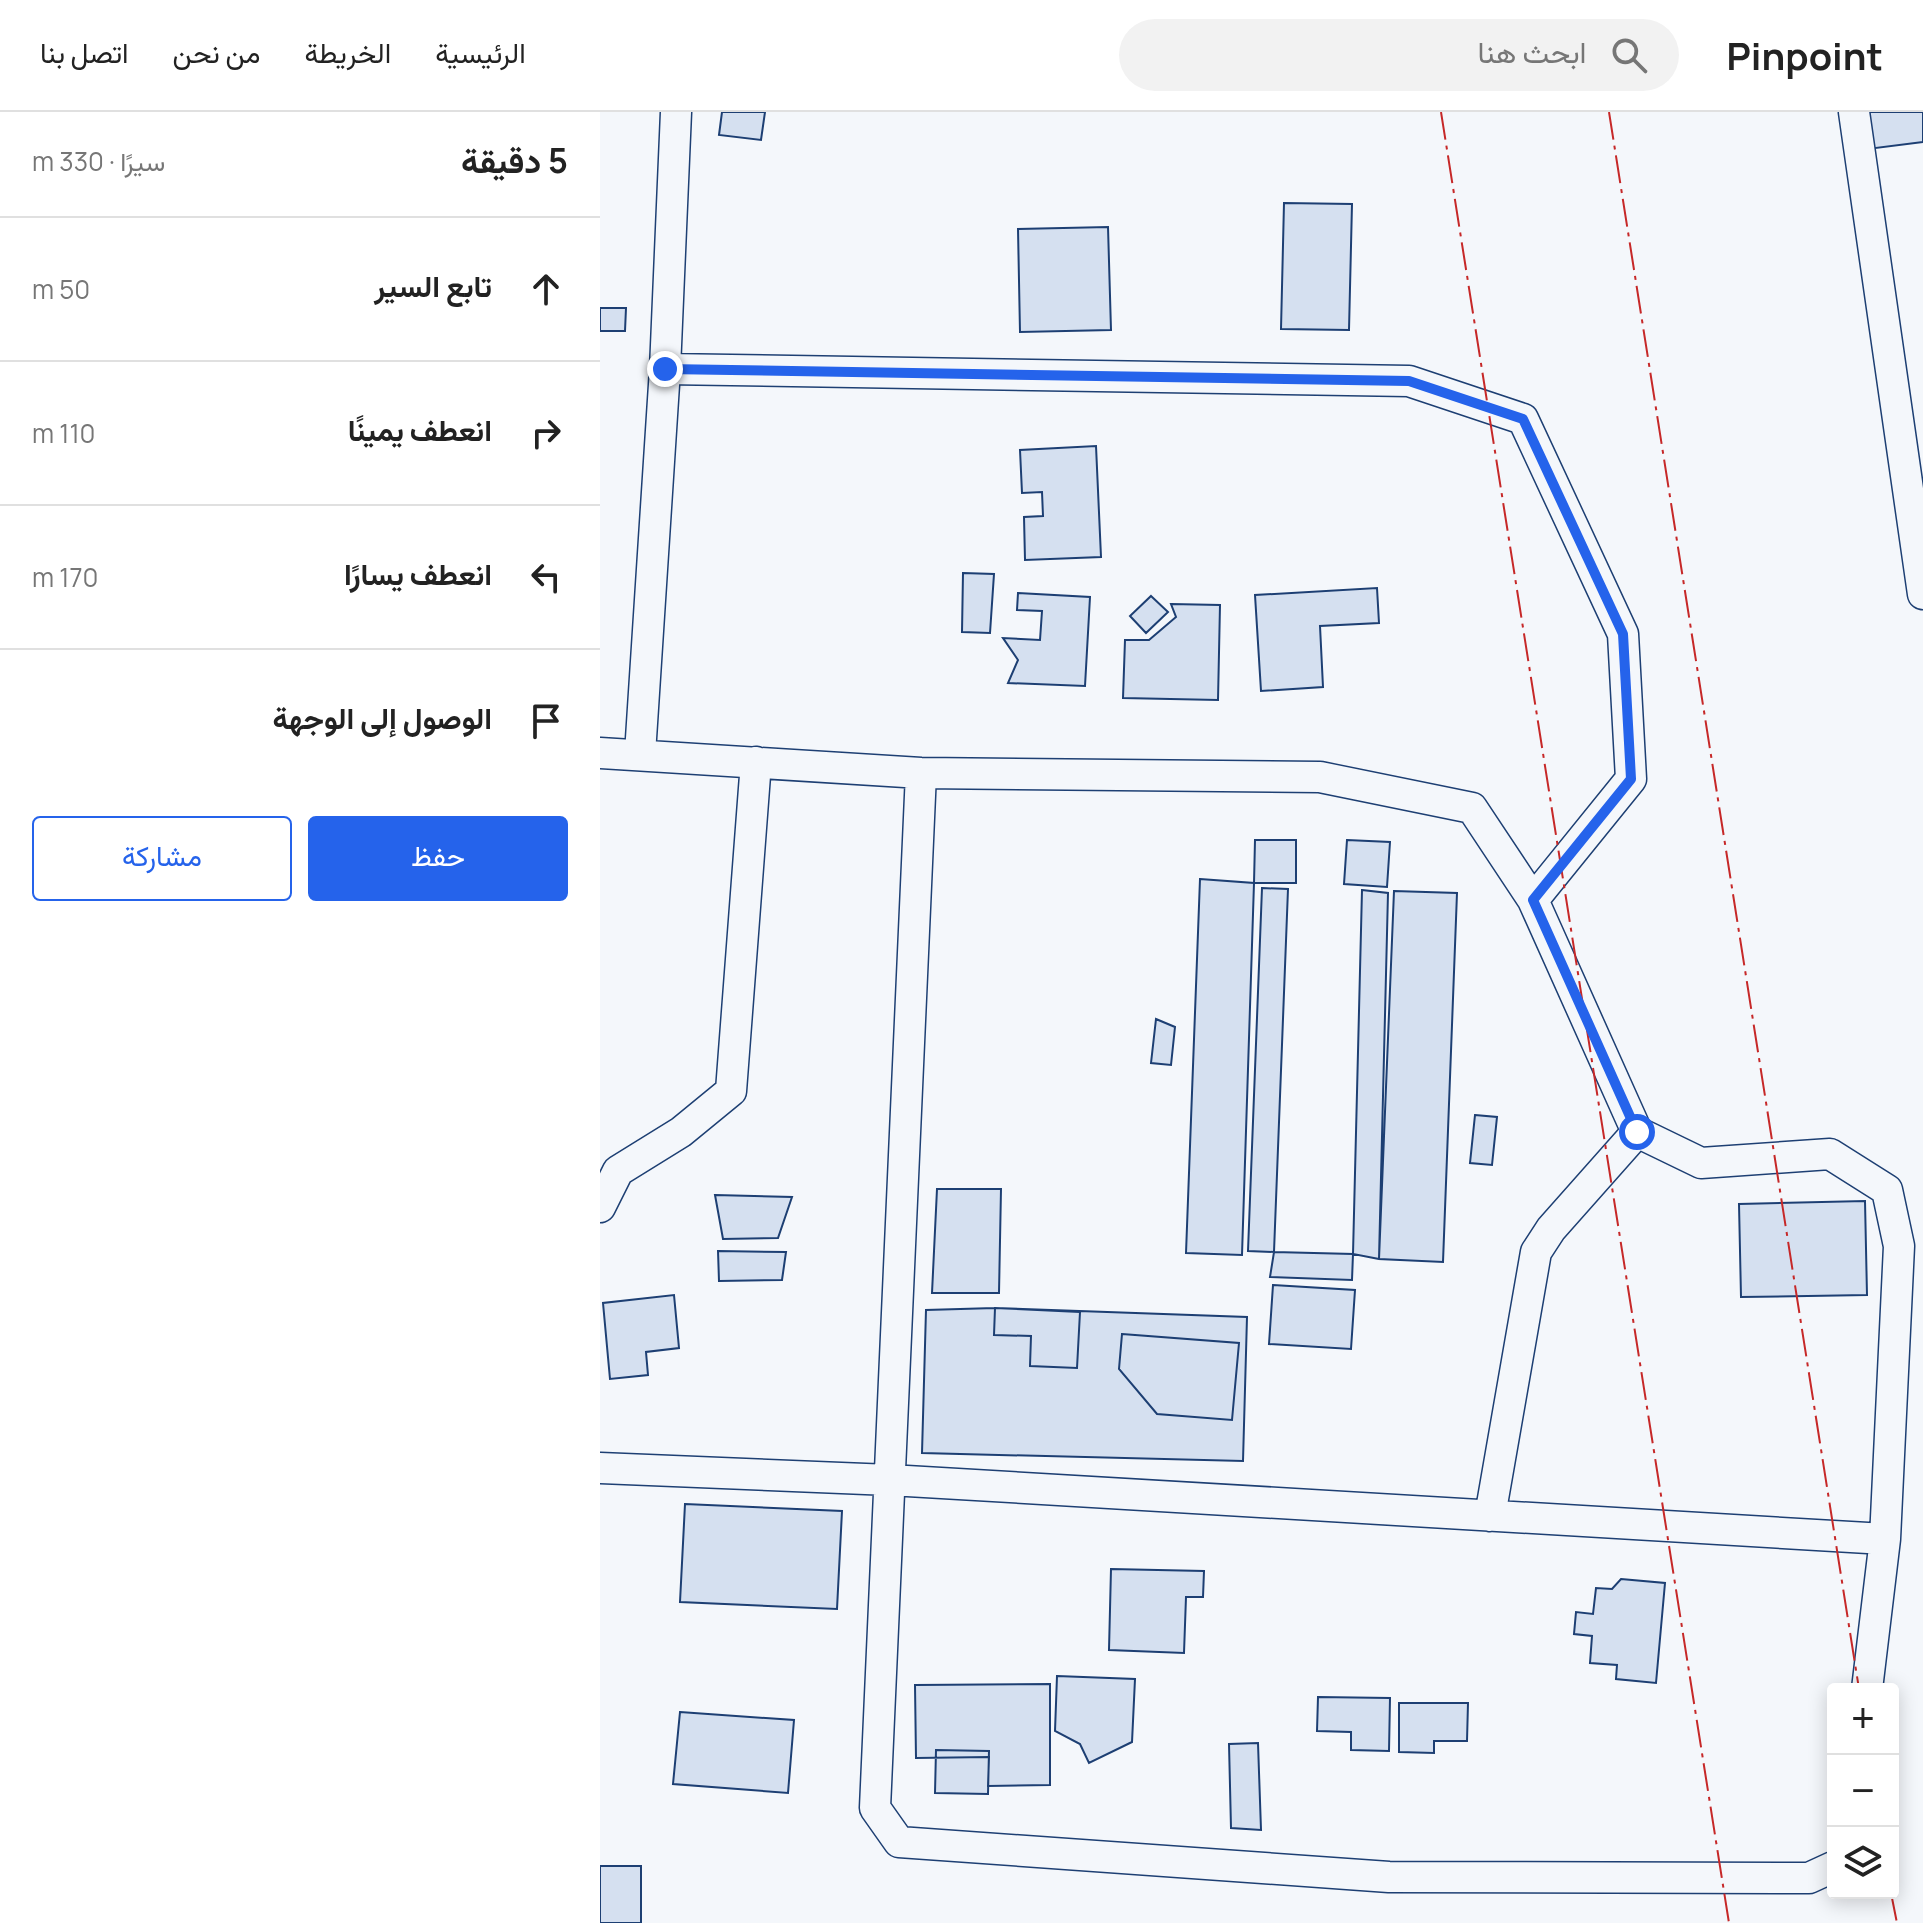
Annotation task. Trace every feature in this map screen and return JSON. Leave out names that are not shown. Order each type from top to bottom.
[{"type":"street","points":[[640,754],[665,369],[676,112]]},
{"type":"street","points":[[1854,112],[1923,594]]},
{"type":"street","points":[[665,369],[1409,381],[1523,419],[1623,634],[1631,779],[1533,900]]},
{"type":"street","points":[[600,753],[921,773],[1320,777],[1472,808],[1533,900],[1637,1132],[1701,1163],[1830,1154],[1887,1190],[1899,1246],[1885,1539],[1868,1683]]},
{"type":"street","points":[[600,1207],[618,1171],[681,1132],[731,1091],[756,762]]},
{"type":"street","points":[[921,773],[875,1808],[899,1842],[1389,1877],[1809,1878],[1827,1870]]},
{"type":"street","points":[[1490,1516],[1536,1252],[1551,1229],[1637,1132]]},
{"type":"street","points":[[600,1468],[890,1480],[1885,1539]]},
{"type":"building","points":[[722,112],[765,112],[761,140],[719,135]]},
{"type":"building","points":[[1864,112],[1923,112],[1923,142],[1868,149]]},
{"type":"building","points":[[1284,203],[1352,204],[1349,330],[1281,329]]},
{"type":"building","points":[[1108,227],[1111,330],[1020,332],[1018,229]]},
{"type":"building","points":[[600,308],[626,308],[625,331],[600,331]]},
{"type":"building","points":[[1096,446],[1101,557],[1025,560],[1024,517],[1043,516],[1042,492],[1022,493],[1020,450]]},
{"type":"building","points":[[963,573],[994,574],[990,633],[962,632]]},
{"type":"building","points":[[1377,588],[1379,623],[1320,626],[1323,687],[1261,691],[1255,595]]},
{"type":"building","points":[[1018,593],[1090,597],[1085,686],[1008,683],[1018,660],[1003,638],[1040,640],[1042,611],[1017,610]]},
{"type":"building","points":[[1151,596],[1168,612],[1146,633],[1130,616]]},
{"type":"building","points":[[1171,604],[1220,605],[1218,700],[1123,698],[1125,640],[1149,640],[1176,617]]},
{"type":"building","points":[[1255,840],[1296,840],[1296,883],[1254,883]]},
{"type":"building","points":[[1347,840],[1390,842],[1387,887],[1344,884]]},
{"type":"building","points":[[1200,879],[1254,883],[1242,1255],[1186,1253]]},
{"type":"building","points":[[1262,888],[1288,889],[1274,1252],[1248,1251]]},
{"type":"building","points":[[1362,890],[1388,893],[1379,1259],[1353,1254]]},
{"type":"building","points":[[1394,891],[1457,893],[1443,1262],[1379,1259]]},
{"type":"building","points":[[1156,1019],[1175,1027],[1171,1065],[1151,1063]]},
{"type":"building","points":[[1475,1115],[1497,1117],[1492,1165],[1470,1163]]},
{"type":"building","points":[[937,1189],[1001,1189],[999,1293],[932,1293]]},
{"type":"building","points":[[715,1195],[792,1197],[778,1238],[723,1239]]},
{"type":"building","points":[[1865,1201],[1867,1295],[1741,1297],[1739,1204]]},
{"type":"building","points":[[718,1251],[786,1252],[782,1280],[719,1281]]},
{"type":"building","points":[[1274,1252],[1353,1254],[1352,1280],[1270,1277]]},
{"type":"building","points":[[1273,1285],[1355,1290],[1351,1349],[1269,1344]]},
{"type":"building","points":[[674,1295],[679,1348],[646,1352],[648,1375],[610,1379],[603,1303]]},
{"type":"building","points":[[995,1308],[1247,1317],[1243,1461],[922,1453],[926,1310]]},
{"type":"building","points":[[995,1308],[1080,1312],[1077,1368],[1030,1366],[1031,1336],[994,1335]]},
{"type":"building","points":[[1122,1334],[1239,1343],[1232,1420],[1157,1414],[1119,1369]]},
{"type":"building","points":[[685,1504],[842,1511],[837,1609],[680,1602]]},
{"type":"building","points":[[1111,1569],[1204,1571],[1203,1597],[1186,1597],[1184,1653],[1109,1650]]},
{"type":"building","points":[[1621,1579],[1665,1583],[1656,1683],[1616,1679],[1617,1665],[1590,1663],[1592,1636],[1574,1634],[1576,1612],[1593,1614],[1596,1588],[1612,1589]]},
{"type":"building","points":[[1057,1676],[1135,1679],[1132,1742],[1089,1763],[1080,1744],[1055,1731]]},
{"type":"building","points":[[1050,1684],[1050,1785],[988,1786],[989,1757],[916,1758],[915,1685]]},
{"type":"building","points":[[1318,1697],[1390,1698],[1389,1751],[1351,1750],[1351,1732],[1317,1731]]},
{"type":"building","points":[[1399,1703],[1468,1703],[1467,1741],[1434,1741],[1434,1753],[1399,1752]]},
{"type":"building","points":[[680,1712],[794,1720],[788,1793],[673,1784]]},
{"type":"building","points":[[1258,1743],[1261,1830],[1231,1828],[1229,1744]]},
{"type":"building","points":[[936,1750],[989,1751],[988,1794],[935,1793]]},
{"type":"building","points":[[600,1866],[641,1866],[641,1923],[600,1923]]},
{"type":"power","points":[[1441,112],[1729,1923]]},
{"type":"power","points":[[1609,112],[1858,1683]]},
{"type":"power","points":[[1892,1899],[1897,1923]]},
{"type":"route","points":[[665,369],[1409,381],[1523,419],[1623,634],[1631,779],[1533,900],[1637,1132]]}]
